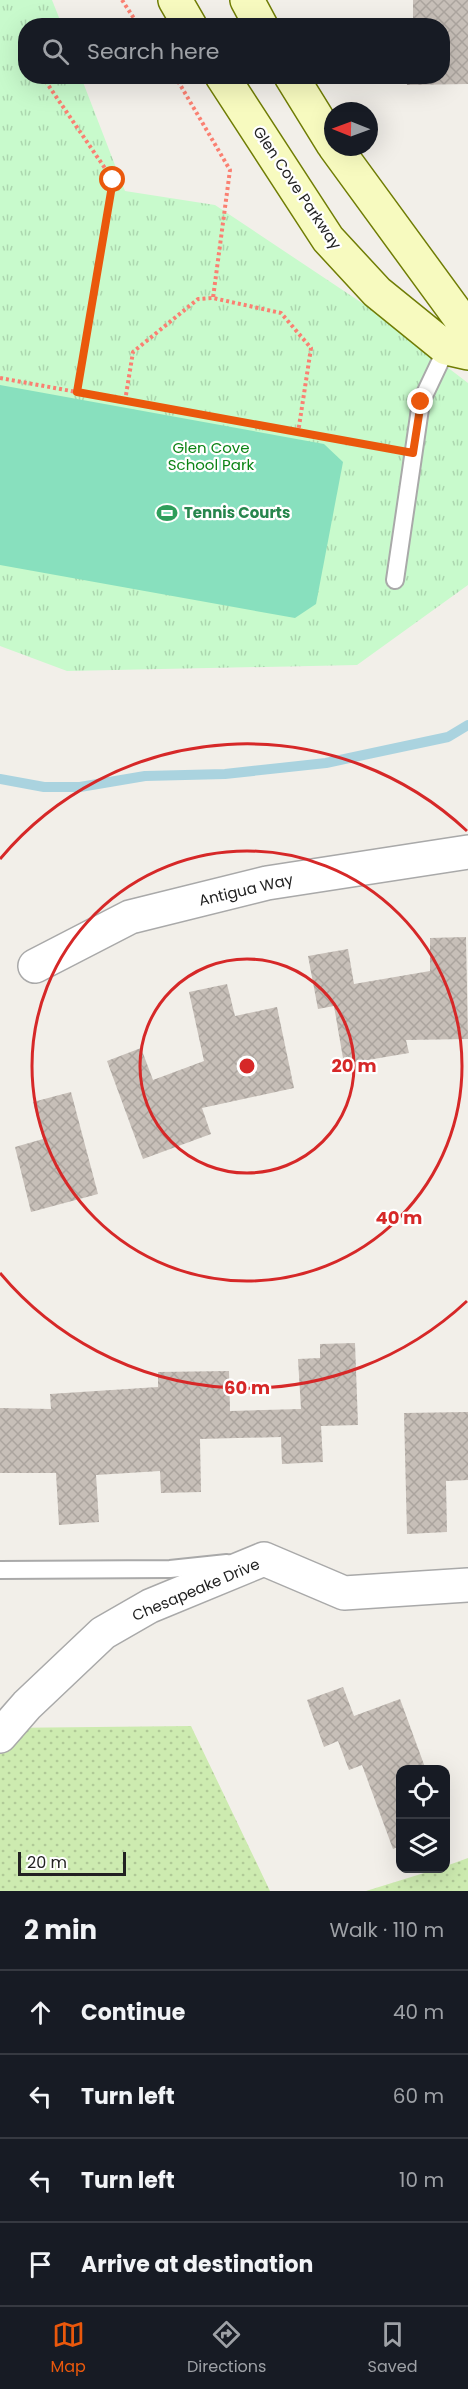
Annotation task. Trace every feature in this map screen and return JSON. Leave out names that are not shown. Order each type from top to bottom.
[{"type":"main road","points":[[176,0],[186,18]]},
{"type":"main road","points":[[247,0],[257,18]]},
{"type":"main road","name":"Glen Cove Parkway","points":[[227,84],[327,239],[377,292],[461,338]]},
{"type":"main road","points":[[296,84],[324,129]]},
{"type":"main road","points":[[342,156],[461,338]]},
{"type":"street","name":"Antigua Way","points":[[35,966],[130,917],[267,883],[468,852]]},
{"type":"street","name":"Chesapeake Drive","points":[[0,1736],[27,1705],[103,1634],[150,1606],[264,1559],[344,1593],[468,1585]]},
{"type":"lane","points":[[395,580],[421,402],[461,338]]},
{"type":"lane","points":[[0,1570],[170,1569],[264,1559]]},
{"type":"path","points":[[122,0],[134,18]]},
{"type":"path","points":[[47,84],[113,180],[77,392]]},
{"type":"path","points":[[180,84],[230,170],[213,298]]},
{"type":"path","points":[[125,401],[134,352],[198,299],[213,298],[281,313],[311,348],[298,433]]},
{"type":"path","points":[[0,378],[413,453]]},
{"type":"green space","name":"Glen Cove School Park","points":[[0,0],[52,0],[59,18],[18,18],[18,84],[84,84],[125,191],[215,205],[371,309],[468,383],[468,585],[357,665],[67,671],[0,646]]},
{"type":"green space","name":"Tennis Courts","points":[[0,385],[324,444],[343,462],[316,604],[295,618],[0,565]]},
{"type":"green space","points":[[191,1726],[270,1891],[0,1891],[0,1728]]},
{"type":"green space","points":[[468,1858],[468,1891],[366,1891],[424,1873],[450,1873],[450,1865]]},
{"type":"building","points":[[413,0],[468,0],[468,84],[407,85],[450,84],[450,18],[413,18]]},
{"type":"building","points":[[466,937],[468,1039],[406,1040],[409,1053],[344,1064],[334,1006],[318,1009],[308,956],[348,949],[354,984],[430,971],[430,938]]},
{"type":"building","points":[[227,984],[235,1016],[277,1007],[294,1088],[202,1108],[211,1134],[143,1159],[107,1061],[141,1048],[153,1080],[204,1061],[189,992]]},
{"type":"building","points":[[71,1092],[98,1194],[31,1212],[15,1147],[43,1139],[33,1102]]},
{"type":"building","points":[[355,1343],[358,1425],[321,1426],[323,1462],[282,1464],[281,1437],[200,1439],[201,1492],[161,1493],[160,1471],[96,1475],[99,1522],[59,1525],[56,1473],[0,1473],[0,1408],[51,1409],[50,1394],[158,1387],[158,1372],[229,1371],[230,1411],[301,1409],[298,1359],[320,1358],[320,1344]]},
{"type":"building","points":[[468,1412],[468,1480],[446,1481],[447,1532],[407,1534],[404,1413]]},
{"type":"building","points":[[343,1687],[354,1716],[400,1699],[424,1765],[396,1765],[396,1848],[393,1849],[362,1765],[349,1770],[338,1741],[324,1747],[307,1700]]},
{"type":"waterway","points":[[0,779],[44,787],[80,787],[145,776],[225,774],[326,763],[448,737],[468,725]]},
{"type":"place","name":"Tennis Courts","points":[[167,513]]},
{"type":"route","points":[[113,180],[77,392],[413,453],[421,402]]}]
